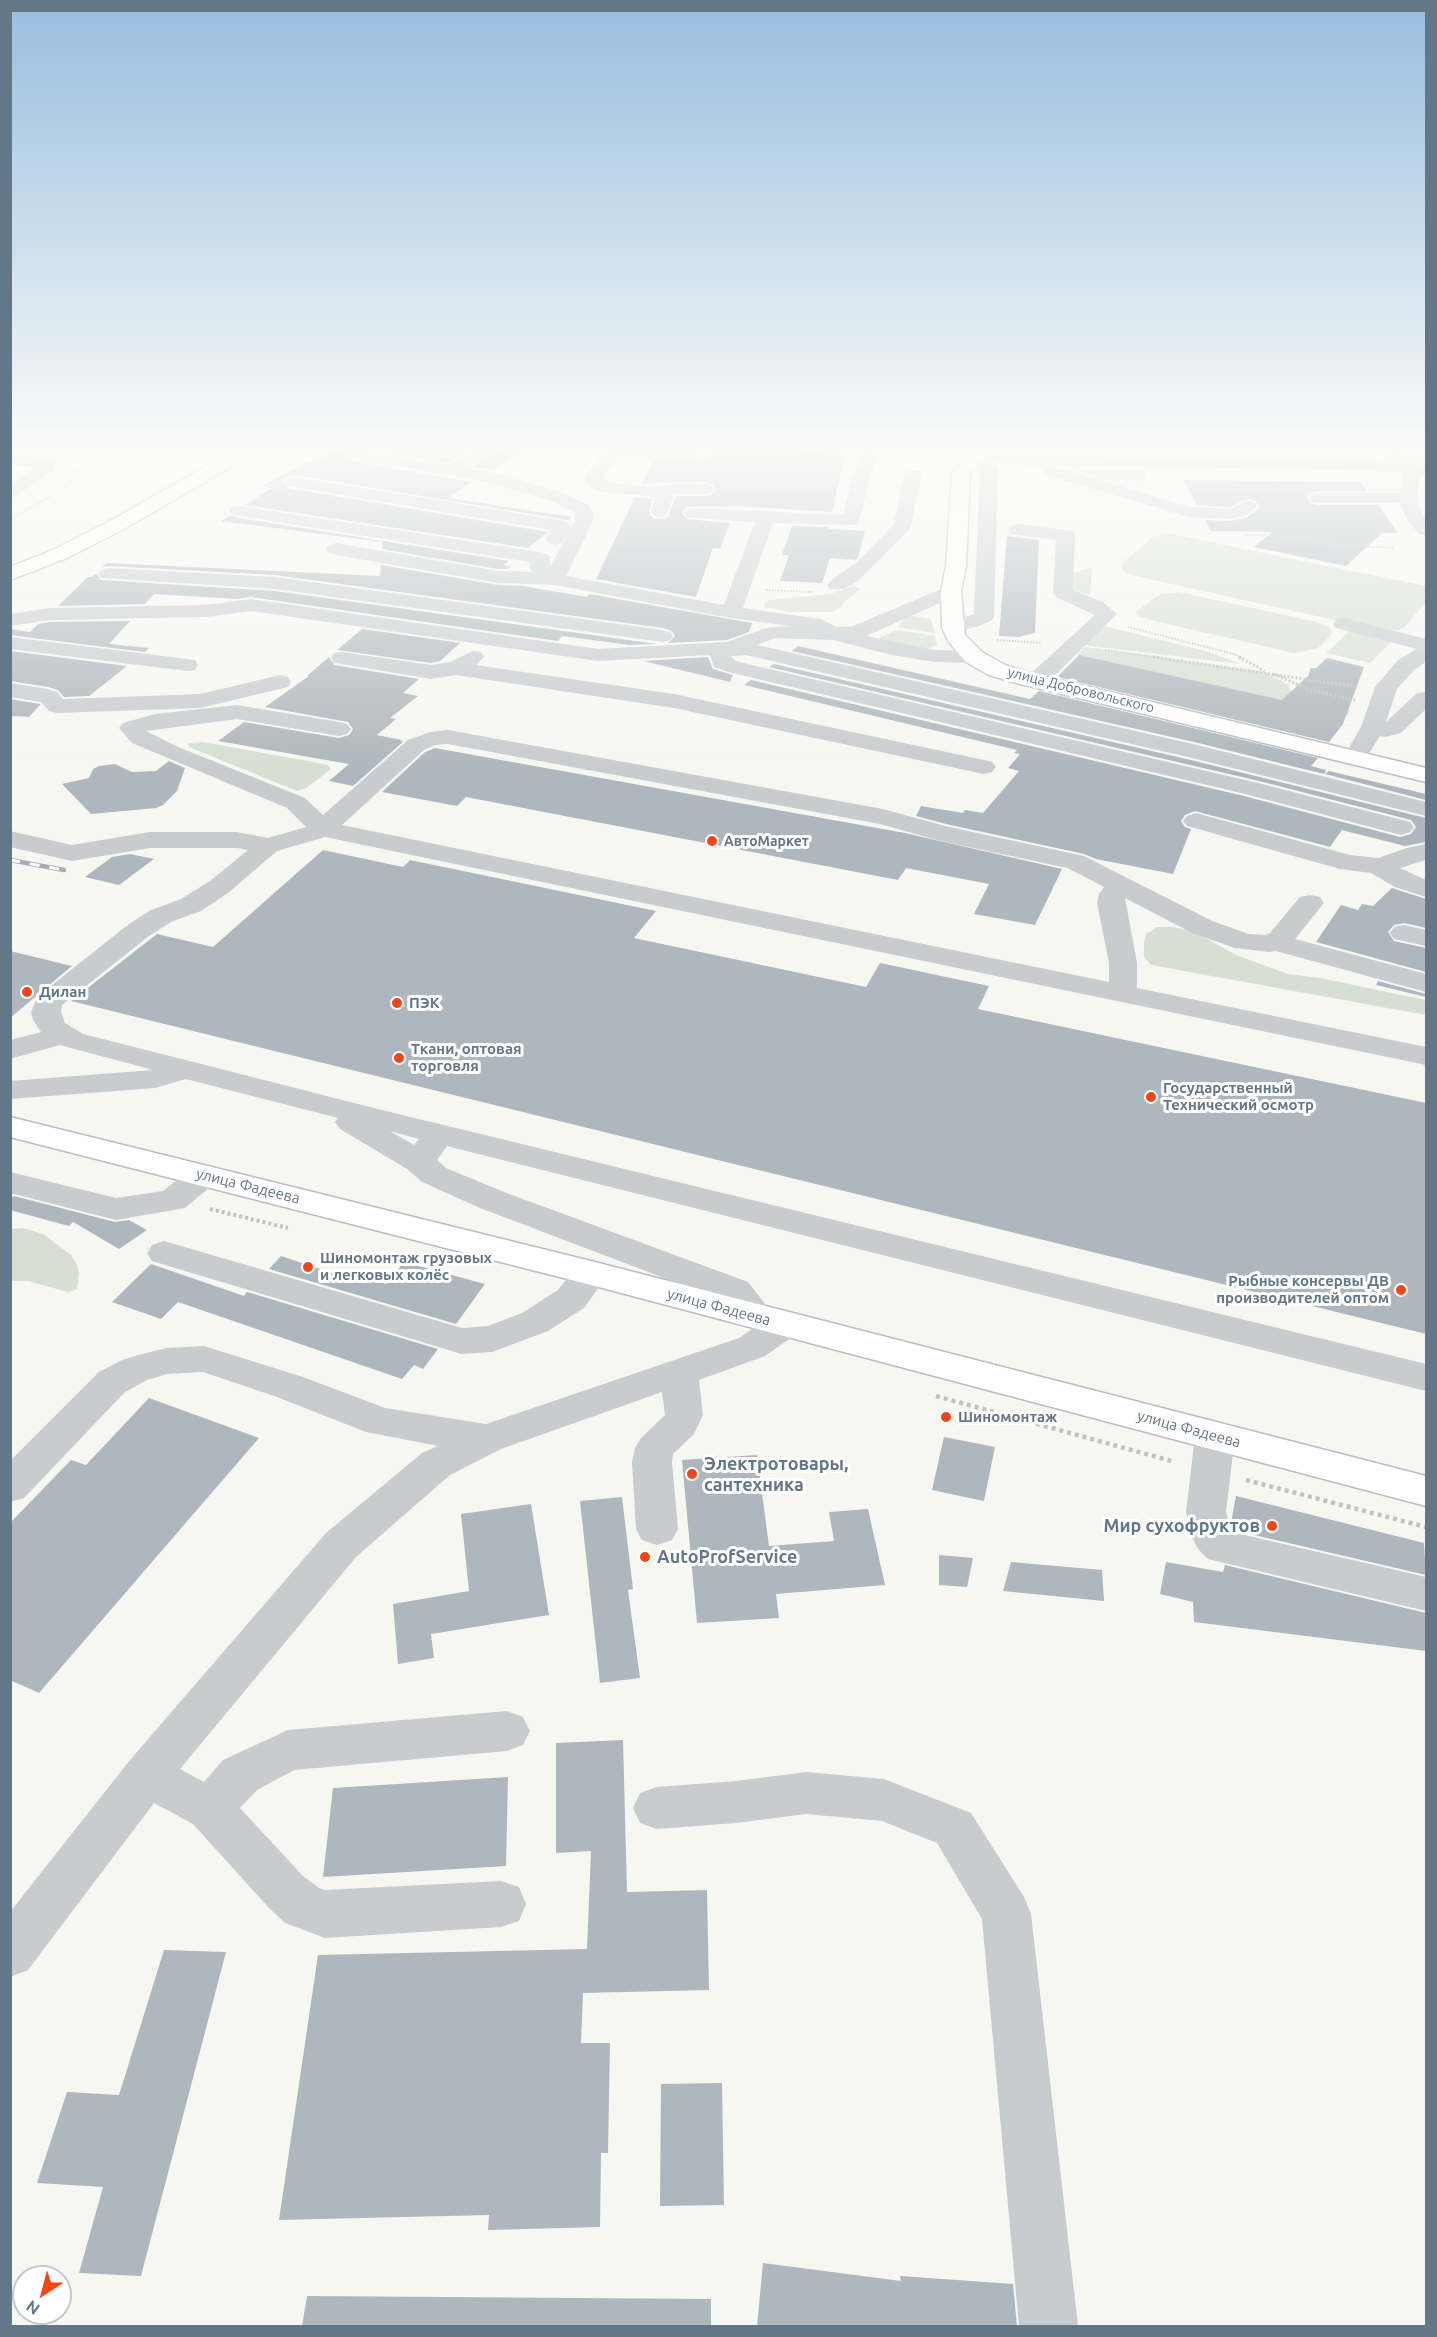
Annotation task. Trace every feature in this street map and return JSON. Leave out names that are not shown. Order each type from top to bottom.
[{"type":"main road","points":[[10,560],[25,553]]},
{"type":"main road","points":[[10,574],[62,553]]},
{"type":"main road","points":[[952,627],[951,591],[957,553]]},
{"type":"main road","name":"улица Добровольского","points":[[952,627],[955,637],[974,657],[998,670],[1426,775]]},
{"type":"main road","name":"улица Фадеева","points":[[10,1126],[591,1273],[1426,1491]]},
{"type":"street","points":[[359,553],[498,577],[556,579]]},
{"type":"street","points":[[508,553],[540,558]]},
{"type":"street","points":[[544,553],[540,558],[539,567],[545,574],[576,584],[731,612],[810,623],[833,634],[910,652],[974,657]]},
{"type":"street","points":[[556,579],[559,566],[566,553]]},
{"type":"street","points":[[731,612],[752,553]]},
{"type":"street","points":[[837,585],[851,577],[876,553]]},
{"type":"street","points":[[952,627],[984,617],[986,553]]},
{"type":"street","points":[[1036,681],[1107,614],[1096,606],[1063,597],[1064,553]]},
{"type":"street","points":[[250,615],[258,582],[270,568],[277,565]]},
{"type":"street","points":[[108,574],[258,582],[655,635],[726,631],[833,634],[864,629],[951,591]]},
{"type":"street","points":[[106,595],[387,637],[552,655],[746,649],[1193,751],[1426,809]]},
{"type":"street","points":[[10,620],[50,614],[205,611],[598,655]]},
{"type":"street","points":[[114,632],[250,615]]},
{"type":"street","points":[[1343,624],[1425,656]]},
{"type":"street","points":[[772,632],[730,648],[720,654],[722,662],[729,666],[1249,788],[1401,827]]},
{"type":"street","points":[[10,643],[187,665]]},
{"type":"street","points":[[456,668],[484,649]]},
{"type":"street","points":[[1356,756],[1380,703],[1406,665],[1425,656]]},
{"type":"street","points":[[342,658],[431,672],[456,668],[674,701],[984,767]]},
{"type":"street","points":[[57,705],[200,701],[279,682]]},
{"type":"street","points":[[10,690],[49,697],[71,713],[130,728],[154,721],[237,712],[339,729]]},
{"type":"street","points":[[1380,703],[1385,730],[1393,728],[1425,698]]},
{"type":"street","points":[[130,728],[140,738],[170,752],[296,803],[324,829],[1426,1056]]},
{"type":"street","points":[[10,839],[72,853],[150,840],[237,840],[268,846],[304,837],[324,829],[416,745],[430,739],[459,737],[900,820],[941,832],[1058,857],[1089,868],[1202,927],[1245,942],[1269,944],[1275,942],[1310,903]]},
{"type":"street","points":[[1196,821],[1349,863],[1379,867],[1404,881],[1426,889]]},
{"type":"street","points":[[268,846],[219,887],[191,905],[161,916],[139,930],[48,1002],[46,1012],[54,1029],[72,1040],[332,1107],[1426,1378]]},
{"type":"street","points":[[1379,867],[1416,853],[1426,852]]},
{"type":"street","points":[[1121,885],[1112,894],[1111,903],[1123,963],[1123,993]]},
{"type":"street","points":[[1275,942],[1426,983]]},
{"type":"street","points":[[10,1050],[63,1035]]},
{"type":"street","points":[[10,1090],[156,1078],[185,1069]]},
{"type":"street","points":[[10,1953],[147,1774],[341,1545],[436,1464],[487,1439],[752,1347],[765,1319],[735,1292],[492,1200],[434,1175],[419,1162],[353,1124],[332,1107]]},
{"type":"street","points":[[419,1162],[439,1134]]},
{"type":"street","points":[[10,1182],[116,1209],[173,1200],[204,1175]]},
{"type":"street","points":[[164,1253],[462,1341],[492,1339],[535,1322],[571,1299],[591,1273]]},
{"type":"street","points":[[10,1487],[112,1382],[135,1369],[167,1361],[204,1359],[290,1387],[380,1422],[487,1439]]},
{"type":"street","points":[[657,1529],[652,1462],[655,1448],[680,1424],[684,1415],[679,1372]]},
{"type":"street","points":[[1215,1436],[1206,1512],[1213,1537],[1223,1547],[1426,1594]]},
{"type":"street","points":[[210,1809],[240,1775],[288,1750],[507,1731]]},
{"type":"street","points":[[147,1774],[210,1809],[286,1892],[303,1906],[325,1914],[501,1904]]},
{"type":"street","points":[[657,1808],[736,1802],[806,1793],[884,1800],[954,1828],[1006,1914],[1049,2326]]},
{"type":"path","points":[[739,588],[811,592],[837,585]]},
{"type":"path","points":[[1135,629],[1234,654],[1266,672]]},
{"type":"path","points":[[1097,649],[1273,673],[1380,703]]},
{"type":"path","points":[[1273,673],[1309,690],[1380,703]]},
{"type":"shaded area","points":[[1134,553],[1264,553],[1425,586],[1426,601],[1405,627],[1399,630],[1380,630],[1135,576],[1121,570],[1124,562]]},
{"type":"shaded area","points":[[1092,568],[1090,595],[1070,589],[1073,573]]},
{"type":"shaded area","points":[[853,586],[861,589],[832,612],[788,612],[764,607],[764,603],[770,600],[830,594]]},
{"type":"shaded area","points":[[1179,592],[1317,622],[1329,627],[1332,634],[1318,648],[1294,653],[1150,620],[1136,612],[1160,594]]},
{"type":"shaded area","points":[[906,617],[931,619],[935,633],[898,627]]},
{"type":"shaded area","points":[[1104,626],[1209,652],[1240,664],[1084,645]]},
{"type":"shaded area","points":[[895,630],[935,636],[937,645],[925,650],[881,641],[880,638]]},
{"type":"shaded area","points":[[1351,630],[1394,639],[1370,663],[1326,653]]},
{"type":"shaded area","points":[[1085,647],[1266,672],[1288,685],[1292,692],[1348,707],[1349,715],[1077,655]]},
{"type":"shaded area","points":[[203,742],[328,765],[331,769],[305,789],[297,791],[189,747],[188,743]]},
{"type":"shaded area","points":[[1157,927],[1173,927],[1195,932],[1236,955],[1288,974],[1320,978],[1426,1000],[1426,1015],[1151,965],[1144,957],[1144,943],[1146,934]]},
{"type":"shaded area","points":[[23,1228],[43,1234],[71,1255],[79,1274],[77,1289],[68,1292],[28,1281],[11,1281],[11,1229]]},
{"type":"building","points":[[406,553],[459,553],[509,561],[503,565],[511,567],[498,569]]},
{"type":"building","points":[[608,553],[711,553],[696,597],[596,579]]},
{"type":"building","points":[[783,553],[859,553],[856,560],[830,558],[822,583],[780,581],[789,555],[782,555]]},
{"type":"building","points":[[1006,553],[1038,553],[1035,633],[1019,637],[999,636]]},
{"type":"building","points":[[1283,553],[1360,553],[1346,566]]},
{"type":"building","points":[[107,563],[380,576],[381,565],[498,585],[523,586],[587,597],[589,594],[752,623],[749,632],[727,640],[668,643],[675,636],[672,631],[663,628],[275,575],[102,567]]},
{"type":"building","points":[[96,573],[101,580],[275,591],[657,644],[629,645],[562,636],[558,641],[251,597],[237,599],[154,594],[145,604],[58,606],[88,577]]},
{"type":"building","points":[[130,621],[109,644],[149,648],[145,652],[10,635],[10,629],[30,632],[38,624],[50,622]]},
{"type":"building","points":[[362,629],[460,643],[440,661],[431,663],[337,650]]},
{"type":"building","points":[[798,646],[1030,699],[1039,691],[1318,758],[1311,766],[1326,770],[1324,774],[1194,742],[792,651]]},
{"type":"building","points":[[10,651],[127,666],[89,696],[64,697],[58,690],[48,687],[10,681]]},
{"type":"building","points":[[1079,655],[1282,700],[1308,676],[1311,668],[1316,668],[1327,658],[1364,667],[1343,724],[1329,742],[1057,677]]},
{"type":"building","points":[[329,657],[334,665],[419,679],[403,693],[418,696],[390,718],[396,719],[377,735],[403,742],[353,786],[329,781],[349,764],[218,741],[244,722],[339,738],[349,735],[353,729],[348,722],[265,707],[309,676],[307,676]]},
{"type":"building","points":[[708,657],[713,669],[733,675],[730,682],[643,661]]},
{"type":"building","points":[[774,664],[1191,760],[1426,818],[1426,842],[1405,846],[1342,830],[1330,847],[1195,811],[1185,815],[1181,821],[1185,827],[1191,829],[1173,874],[1096,859],[1084,854],[916,816],[921,806],[963,813],[965,810],[983,813],[1019,771],[1008,768],[1020,754],[1014,753],[1017,750],[744,685],[751,680],[1244,796],[1400,837],[1411,834],[1416,827],[1411,820],[1259,781],[769,667]]},
{"type":"building","points":[[10,699],[40,705],[29,717],[10,716]]},
{"type":"building","points":[[435,748],[905,833],[1062,869],[1035,925],[974,914],[989,884],[906,868],[898,880],[466,797],[457,806],[382,792],[425,752]]},
{"type":"building","points":[[169,761],[185,768],[177,791],[163,805],[156,808],[91,814],[62,784],[89,778],[93,769],[99,766],[115,764],[132,772],[156,771]]},
{"type":"building","points":[[1329,771],[1426,794],[1426,800],[1325,774]]},
{"type":"building","points":[[323,850],[403,867],[410,860],[656,911],[634,938],[866,987],[880,963],[989,986],[978,1009],[1426,1103],[1426,1334],[71,1001],[157,934],[213,947]]},
{"type":"building","points":[[130,854],[154,859],[119,885],[85,877],[112,857]]},
{"type":"building","points":[[1392,888],[1426,899],[1426,928],[1404,923],[1394,925],[1388,932],[1394,941],[1426,948],[1426,972],[1316,942],[1341,905],[1358,910],[1362,904],[1373,906]]},
{"type":"building","name":"Дилан","points":[[10,951],[72,966],[10,1018]]},
{"type":"building","points":[[1378,981],[1426,994],[1426,997],[1376,985]]},
{"type":"building","points":[[14,1196],[115,1222],[129,1220],[147,1230],[119,1249],[73,1222],[69,1226],[10,1210],[10,1199]]},
{"type":"building","points":[[281,1256],[350,1279],[353,1275],[386,1284],[404,1262],[485,1284],[456,1324],[269,1269]]},
{"type":"building","points":[[151,1264],[244,1296],[247,1292],[438,1349],[423,1369],[414,1365],[402,1379],[178,1302],[161,1319],[112,1302]]},
{"type":"building","points":[[149,1398],[259,1438],[39,1693],[10,1680],[10,1523],[71,1460],[86,1465]]},
{"type":"building","points":[[944,1437],[995,1447],[984,1501],[932,1490]]},
{"type":"building","points":[[757,1455],[769,1546],[834,1541],[829,1512],[868,1509],[885,1585],[776,1594],[779,1618],[697,1623],[682,1460]]},
{"type":"building","points":[[1236,1496],[1424,1543],[1426,1575],[1237,1531],[1231,1523]]},
{"type":"building","points":[[622,1497],[633,1589],[628,1590],[640,1678],[600,1683],[580,1501]]},
{"type":"building","points":[[531,1504],[549,1615],[431,1634],[434,1658],[398,1664],[393,1604],[469,1591],[461,1514]]},
{"type":"building","points":[[939,1555],[973,1558],[967,1587],[939,1585]]},
{"type":"building","points":[[1011,1562],[1102,1570],[1104,1601],[1003,1591]]},
{"type":"building","points":[[1166,1562],[1223,1572],[1225,1565],[1426,1613],[1426,1651],[1194,1622],[1193,1602],[1160,1594]]},
{"type":"building","points":[[623,1740],[627,1892],[707,1890],[709,1990],[583,1993],[581,2043],[610,2043],[608,2153],[601,2153],[600,2227],[488,2230],[489,2215],[279,2220],[318,1955],[587,1949],[591,1851],[556,1853],[556,1743]]},
{"type":"building","points":[[508,1777],[506,1866],[323,1877],[333,1788]]},
{"type":"building","points":[[164,1950],[226,1952],[141,2276],[79,2273],[103,2187],[37,2183],[67,2092],[119,2095]]},
{"type":"building","points":[[722,2083],[724,2205],[660,2206],[661,2084]]},
{"type":"building","points":[[763,2263],[901,2281],[900,2276],[1013,2284],[1017,2326],[757,2326]]},
{"type":"building","points":[[307,2296],[711,2299],[711,2326],[302,2326]]},
{"type":"railway","points":[[10,860],[64,870]]},
{"type":"place","name":"АвтоМаркет","points":[[712,841]]},
{"type":"place","name":"Дилан","points":[[27,992]]},
{"type":"place","name":"ПЭК","points":[[397,1003]]},
{"type":"place","name":"Ткани, оптовая торговля","points":[[399,1058]]},
{"type":"place","name":"Государственный Технический осмотр","points":[[1151,1097]]},
{"type":"place","name":"Шиномонтаж грузовых и легковых колёс","points":[[308,1267]]},
{"type":"place","name":"Рыбные консервы ДВ производителей оптом","points":[[1401,1290]]},
{"type":"place","name":"Шиномонтаж","points":[[946,1417]]},
{"type":"place","name":"Электротовары, сантехника","points":[[692,1474]]},
{"type":"place","name":"Мир сухофруктов","points":[[1272,1526]]},
{"type":"place","name":"AutoProfService","points":[[645,1557]]}]
